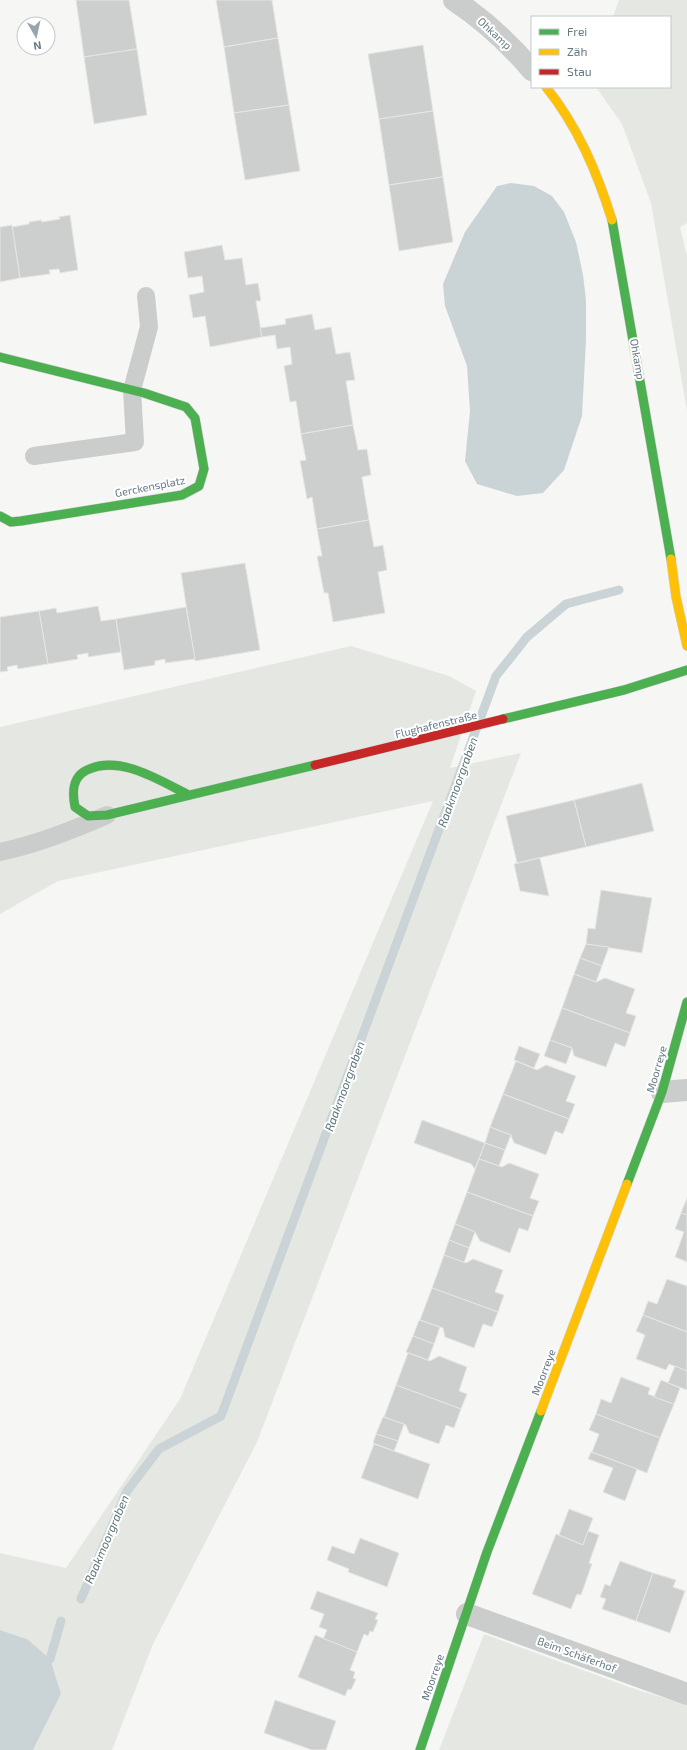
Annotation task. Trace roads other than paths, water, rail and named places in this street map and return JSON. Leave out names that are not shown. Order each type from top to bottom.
[{"type":"street","name":"Ohkamp","points":[[454,0],[476,15],[512,48],[531,69]]},
{"type":"street","name":"Ohkamp","points":[[547,88],[582,141],[599,180],[614,227],[666,523],[676,597],[687,646]]},
{"type":"street","name":"Gerckensplatz","points":[[0,358],[179,403],[191,412],[197,428],[204,469],[199,486],[182,495],[21,521],[11,522],[0,516]]},
{"type":"street","name":"Flughafenstraße","points":[[189,795],[129,769],[111,764],[89,768],[77,777],[72,792],[75,807],[88,816],[107,815],[624,690],[687,670]]},
{"type":"street","name":"Moorreye","points":[[420,1750],[487,1552],[662,1092],[687,1002]]},
{"type":"street","points":[[662,1092],[687,1090]]},
{"type":"street","name":"Beim Schäferhof","points":[[466,1614],[687,1694]]},
{"type":"lane","points":[[34,456],[135,442],[132,390],[149,327],[146,296]]},
{"type":"lane","points":[[0,852],[28,846],[66,834],[107,815]]},
{"type":"waterway","name":"Raakmoorgraben","points":[[81,1599],[127,1491],[159,1449],[221,1416],[496,676],[527,637],[566,604],[619,590]]},
{"type":"waterway","name":"Raakmoorgraben","points":[[38,1664],[50,1659],[61,1621]]}]
